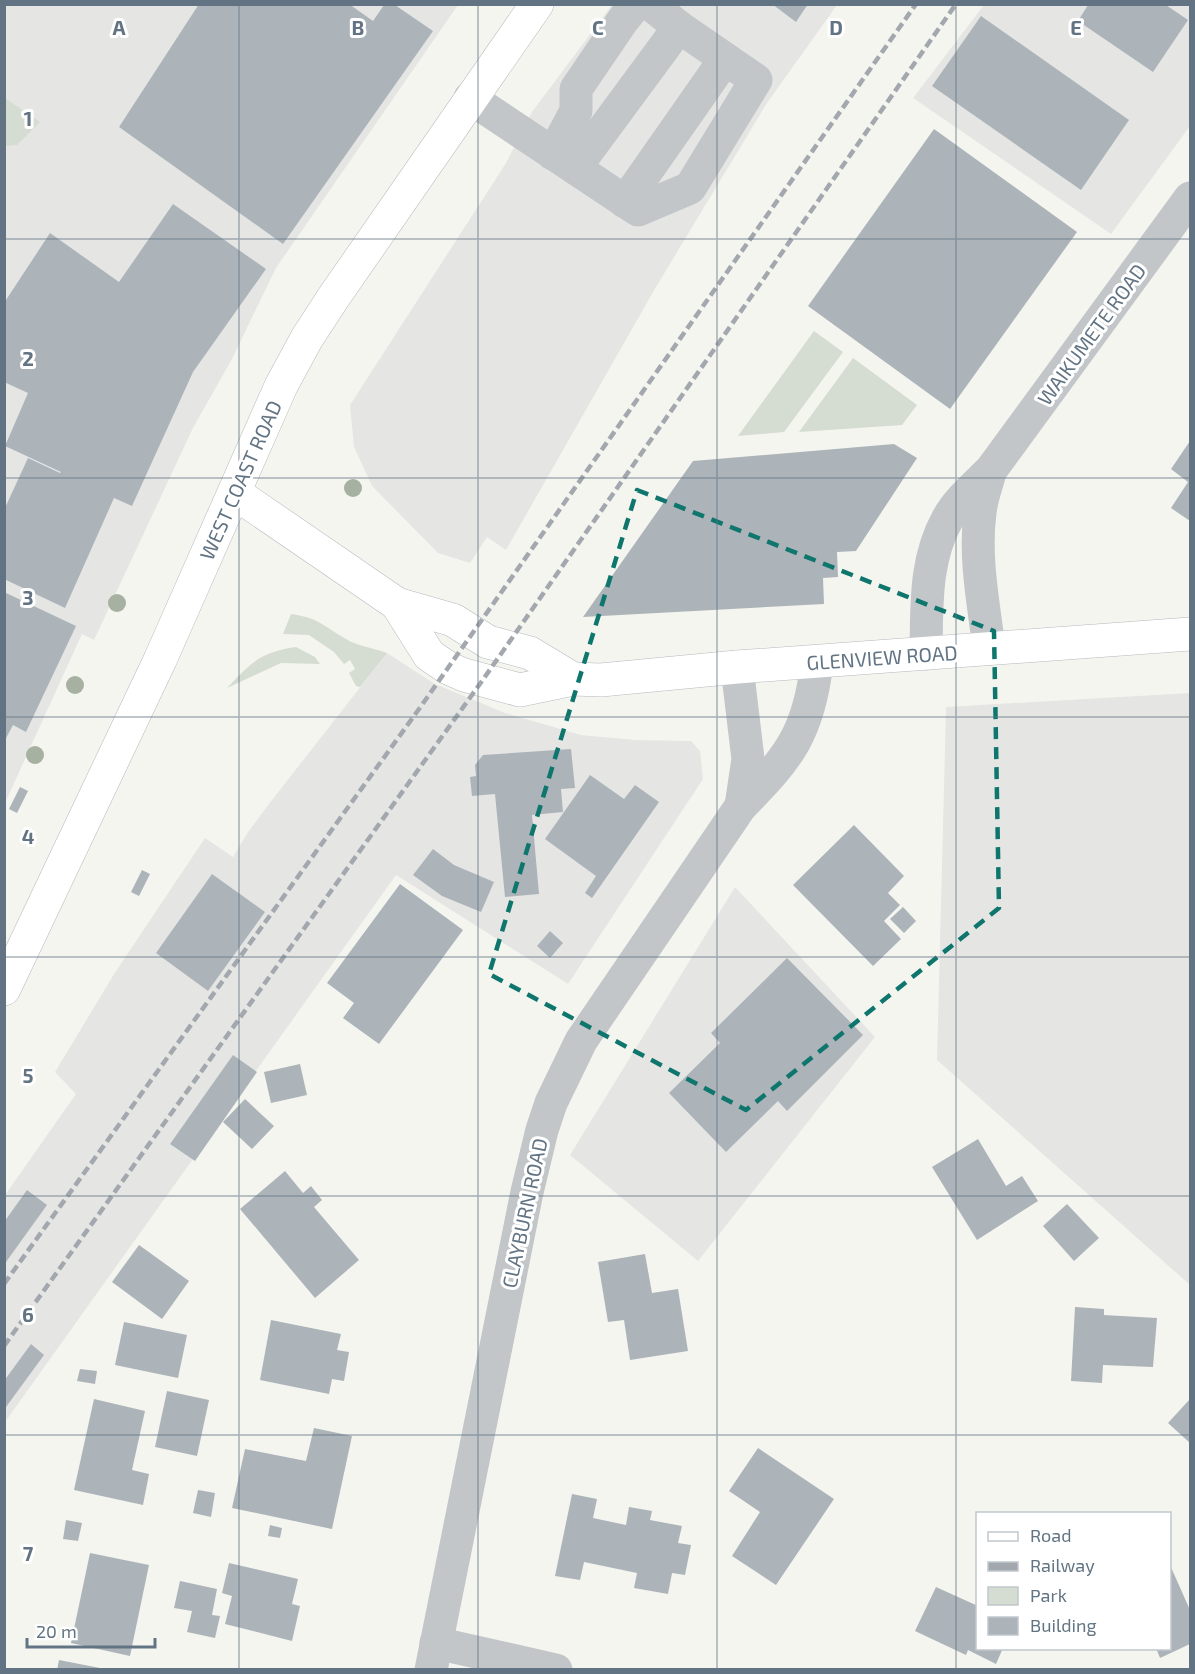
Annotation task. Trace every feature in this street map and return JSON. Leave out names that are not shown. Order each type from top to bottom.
[{"type":"main road","name":"WEST COAST ROAD","points":[[4,989],[160,660],[281,386],[308,338],[537,4]]},
{"type":"main road","name":"GLENVIEW ROAD","points":[[235,493],[397,604],[453,620],[488,642],[530,653],[573,679]]},
{"type":"main road","name":"GLENVIEW ROAD","points":[[397,604],[429,655],[456,672],[520,690],[573,679],[601,680],[737,667],[1191,634]]},
{"type":"street","points":[[564,161],[576,111],[576,89],[636,4]]},
{"type":"street","points":[[632,206],[690,188],[756,80],[650,4]]},
{"type":"street","points":[[564,161],[679,27]]},
{"type":"street","points":[[632,206],[725,59]]},
{"type":"street","points":[[471,98],[632,206]]},
{"type":"street","name":"WAIKUMETE ROAD","points":[[926,654],[930,566],[937,540],[948,517],[962,499],[991,470],[1191,198]]},
{"type":"street","name":"WAIKUMETE ROAD","points":[[989,650],[978,538],[980,512],[991,470]]},
{"type":"street","name":"CLAYBURN ROAD","points":[[434,1656],[527,1192],[551,1103],[581,1041],[741,806],[784,760],[801,731],[809,711],[817,662]]},
{"type":"street","name":"CLAYBURN ROAD","points":[[737,667],[748,759],[741,806]]},
{"type":"street","points":[[434,1656],[556,1670]]},
{"type":"highlighted area","points":[[637,490],[994,631],[999,908],[746,1110],[489,974]]},
{"type":"shaded area","points":[[5,5],[458,5],[276,268],[232,359],[193,428],[94,640],[82,634],[5,803]]},
{"type":"shaded area","points":[[612,5],[837,5],[767,103],[656,287],[506,550],[487,537],[470,563],[438,553],[372,486],[354,447],[350,405],[506,163],[532,112]]},
{"type":"shaded area","points":[[984,5],[1190,5],[1190,126],[1111,234],[913,98]]},
{"type":"shaded area","points":[[387,653],[435,684],[505,713],[581,735],[636,740],[691,741],[700,751],[703,779],[568,984],[396,875],[5,1422],[5,1195],[76,1094],[55,1072],[114,974],[205,838],[233,857],[272,800]]},
{"type":"shaded area","points":[[1190,693],[1190,1285],[937,1060],[946,707]]},
{"type":"shaded area","points":[[735,887],[875,1037],[698,1261],[570,1155]]},
{"type":"green space","points":[[5,98],[40,122],[17,145],[5,146]]},
{"type":"green space","points":[[814,331],[843,352],[784,432],[738,436]]},
{"type":"green space","points":[[853,358],[917,405],[902,425],[799,432]]},
{"type":"green space","points":[[291,614],[315,620],[350,641],[387,653],[360,687],[356,686],[349,673],[355,669],[350,660],[344,664],[334,652],[309,635],[283,634]]},
{"type":"green space","points":[[296,647],[315,657],[320,664],[281,663],[227,688],[257,660],[273,652]]},
{"type":"building","points":[[199,4],[349,4],[373,21],[384,5],[395,5],[433,31],[283,244],[119,127]]},
{"type":"building","points":[[772,4],[808,4],[796,22]]},
{"type":"building","points":[[1088,5],[1166,5],[1188,20],[1153,72],[1078,21]]},
{"type":"building","points":[[981,16],[1129,120],[1081,190],[932,86]]},
{"type":"building","points":[[934,129],[1077,232],[950,409],[808,306]]},
{"type":"building","points":[[173,204],[266,269],[193,372],[132,506],[114,498],[65,608],[4,579],[4,510],[28,458],[61,472],[5,446],[28,393],[4,382],[4,303],[50,233],[119,282]]},
{"type":"building","points":[[1190,441],[1190,521],[1171,508],[1188,482],[1171,469]]},
{"type":"building","points":[[894,444],[917,458],[856,551],[837,552],[838,577],[823,578],[824,604],[583,617],[693,461]]},
{"type":"building","points":[[4,592],[76,626],[26,732],[13,725],[4,742]]},
{"type":"building","points":[[571,749],[575,788],[561,789],[563,812],[532,815],[539,894],[505,897],[495,794],[472,796],[470,777],[476,776],[475,765],[483,755]]},
{"type":"building","points":[[590,775],[624,799],[635,785],[659,802],[592,898],[585,893],[596,876],[545,839]]},
{"type":"building","points":[[20,787],[28,791],[17,813],[9,809]]},
{"type":"building","points":[[854,825],[904,876],[888,893],[900,905],[884,921],[901,939],[873,966],[793,885]]},
{"type":"building","points":[[433,849],[454,865],[494,882],[481,912],[442,896],[413,875]]},
{"type":"building","points":[[142,870],[150,874],[139,896],[131,892]]},
{"type":"building","points":[[212,874],[265,912],[208,991],[156,953]]},
{"type":"building","points":[[400,884],[463,930],[379,1044],[343,1018],[354,1003],[327,983]]},
{"type":"building","points":[[903,907],[916,921],[904,933],[890,919]]},
{"type":"building","points":[[550,931],[563,943],[550,958],[537,946]]},
{"type":"building","points":[[787,958],[863,1035],[787,1111],[778,1101],[726,1152],[669,1093],[720,1043],[711,1033]]},
{"type":"building","points":[[233,1055],[257,1072],[195,1161],[170,1144]]},
{"type":"building","points":[[300,1064],[307,1095],[271,1103],[264,1072]]},
{"type":"building","points":[[245,1099],[274,1126],[252,1149],[223,1122]]},
{"type":"building","points":[[978,1139],[1006,1186],[1022,1176],[1038,1201],[977,1240],[932,1167]]},
{"type":"building","points":[[285,1171],[303,1193],[311,1186],[322,1200],[314,1207],[359,1260],[315,1298],[240,1209]]},
{"type":"building","points":[[27,1190],[47,1205],[6,1262],[4,1261],[4,1222]]},
{"type":"building","points":[[1067,1204],[1099,1238],[1074,1261],[1043,1226]]},
{"type":"building","points":[[139,1245],[189,1281],[162,1319],[112,1282]]},
{"type":"building","points":[[645,1254],[652,1293],[678,1289],[688,1351],[630,1360],[624,1320],[608,1322],[598,1262]]},
{"type":"building","points":[[1075,1307],[1104,1309],[1104,1315],[1157,1318],[1153,1367],[1103,1365],[1102,1383],[1071,1381]]},
{"type":"building","points":[[271,1320],[341,1334],[337,1350],[349,1352],[344,1381],[332,1379],[329,1394],[260,1380]]},
{"type":"building","points":[[124,1322],[187,1335],[178,1378],[115,1365]]},
{"type":"building","points":[[31,1344],[44,1355],[6,1407],[4,1406],[4,1381]]},
{"type":"building","points":[[80,1369],[97,1371],[95,1384],[77,1381]]},
{"type":"building","points":[[167,1391],[209,1400],[197,1456],[155,1447]]},
{"type":"building","points":[[94,1399],[145,1411],[132,1470],[149,1474],[143,1505],[74,1490]]},
{"type":"building","points":[[1190,1399],[1190,1443],[1168,1423]]},
{"type":"building","points":[[314,1428],[352,1436],[332,1529],[232,1508],[245,1449],[306,1461]]},
{"type":"building","points":[[758,1448],[834,1499],[776,1585],[732,1556],[760,1512],[729,1491]]},
{"type":"building","points":[[198,1490],[215,1493],[211,1517],[193,1513]]},
{"type":"building","points":[[572,1494],[597,1499],[593,1518],[626,1525],[629,1507],[652,1511],[650,1520],[682,1526],[678,1543],[691,1545],[685,1575],[672,1573],[668,1594],[634,1588],[637,1573],[584,1562],[580,1580],[555,1576]]},
{"type":"building","points":[[66,1520],[82,1523],[78,1541],[63,1539]]},
{"type":"building","points":[[270,1525],[282,1528],[280,1538],[268,1536]]},
{"type":"building","points":[[90,1553],[149,1565],[130,1656],[71,1643]]},
{"type":"building","points":[[229,1563],[298,1579],[292,1604],[300,1606],[292,1641],[225,1624],[232,1596],[222,1593]]},
{"type":"building","points":[[1171,1567],[1190,1610],[1190,1644],[1160,1658],[1157,1650],[1171,1650]]},
{"type":"building","points":[[180,1581],[217,1589],[212,1615],[220,1616],[215,1638],[187,1632],[192,1611],[174,1608]]},
{"type":"building","points":[[936,1587],[976,1605],[976,1650],[1002,1650],[996,1664],[968,1650],[966,1655],[915,1631]]},
{"type":"building","points":[[59,1660],[100,1668],[100,1670],[57,1670]]},
{"type":"railway","points":[[4,1284],[419,709],[916,4]]},
{"type":"railway","points":[[4,1346],[482,681],[956,4]]}]
